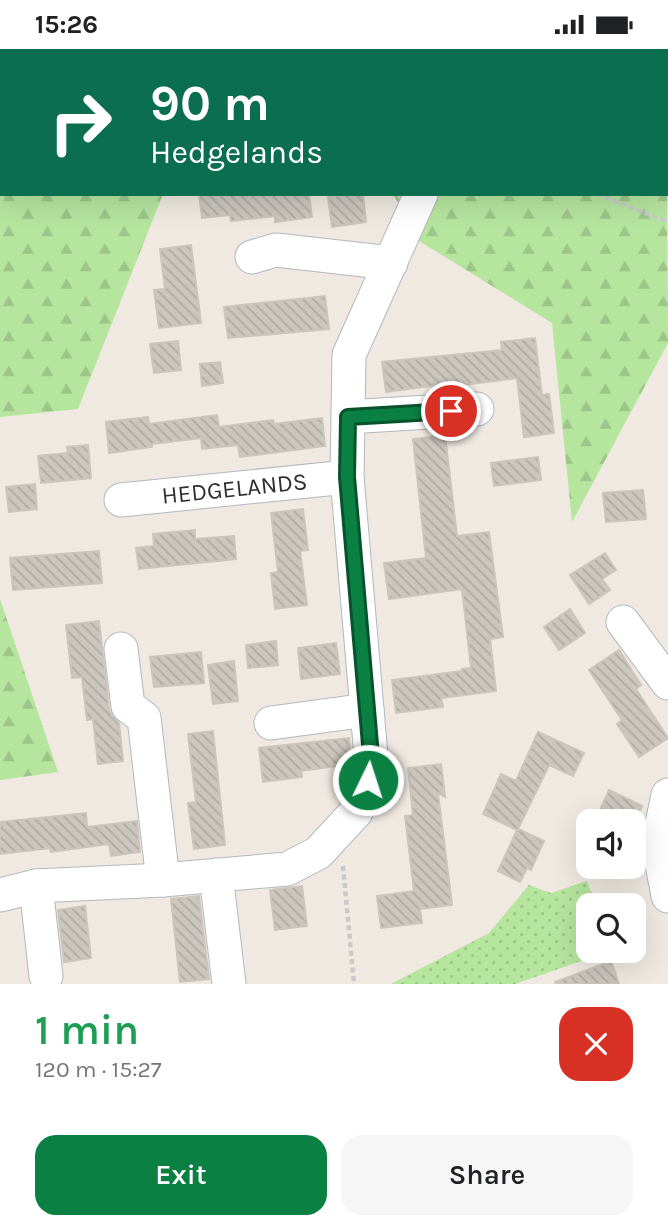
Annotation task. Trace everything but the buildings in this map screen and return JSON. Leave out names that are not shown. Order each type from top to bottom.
[{"type":"street","points":[[0,895],[36,887],[163,880],[287,869],[318,853],[356,812],[368,780],[371,756],[347,477],[349,355],[420,196]]},
{"type":"street","points":[[253,257],[276,250],[391,263]]},
{"type":"street","points":[[348,417],[477,409]]},
{"type":"street","name":"HEDGELANDS","points":[[121,501],[347,477]]},
{"type":"street","points":[[623,622],[668,683]]},
{"type":"street","points":[[121,649],[128,706],[144,718],[163,880]]},
{"type":"street","points":[[271,723],[368,711]]},
{"type":"street","points":[[665,883],[658,843],[668,795]]},
{"type":"street","points":[[216,875],[229,984]]},
{"type":"street","points":[[36,887],[46,976]]},
{"type":"path","points":[[602,196],[668,222]]},
{"type":"path","points":[[332,840],[345,869],[354,984]]},
{"type":"green space","points":[[0,196],[162,196],[78,409],[0,417]]},
{"type":"green space","points":[[394,196],[667,196],[668,343],[572,522],[552,323],[419,241]]},
{"type":"green space","points":[[0,599],[58,772],[0,780]]},
{"type":"green space","points":[[587,881],[592,893],[576,893],[576,963],[515,984],[391,984],[489,933],[529,885],[551,893]]},
{"type":"route","points":[[368,780],[371,756],[347,477],[348,417],[451,411]]}]
